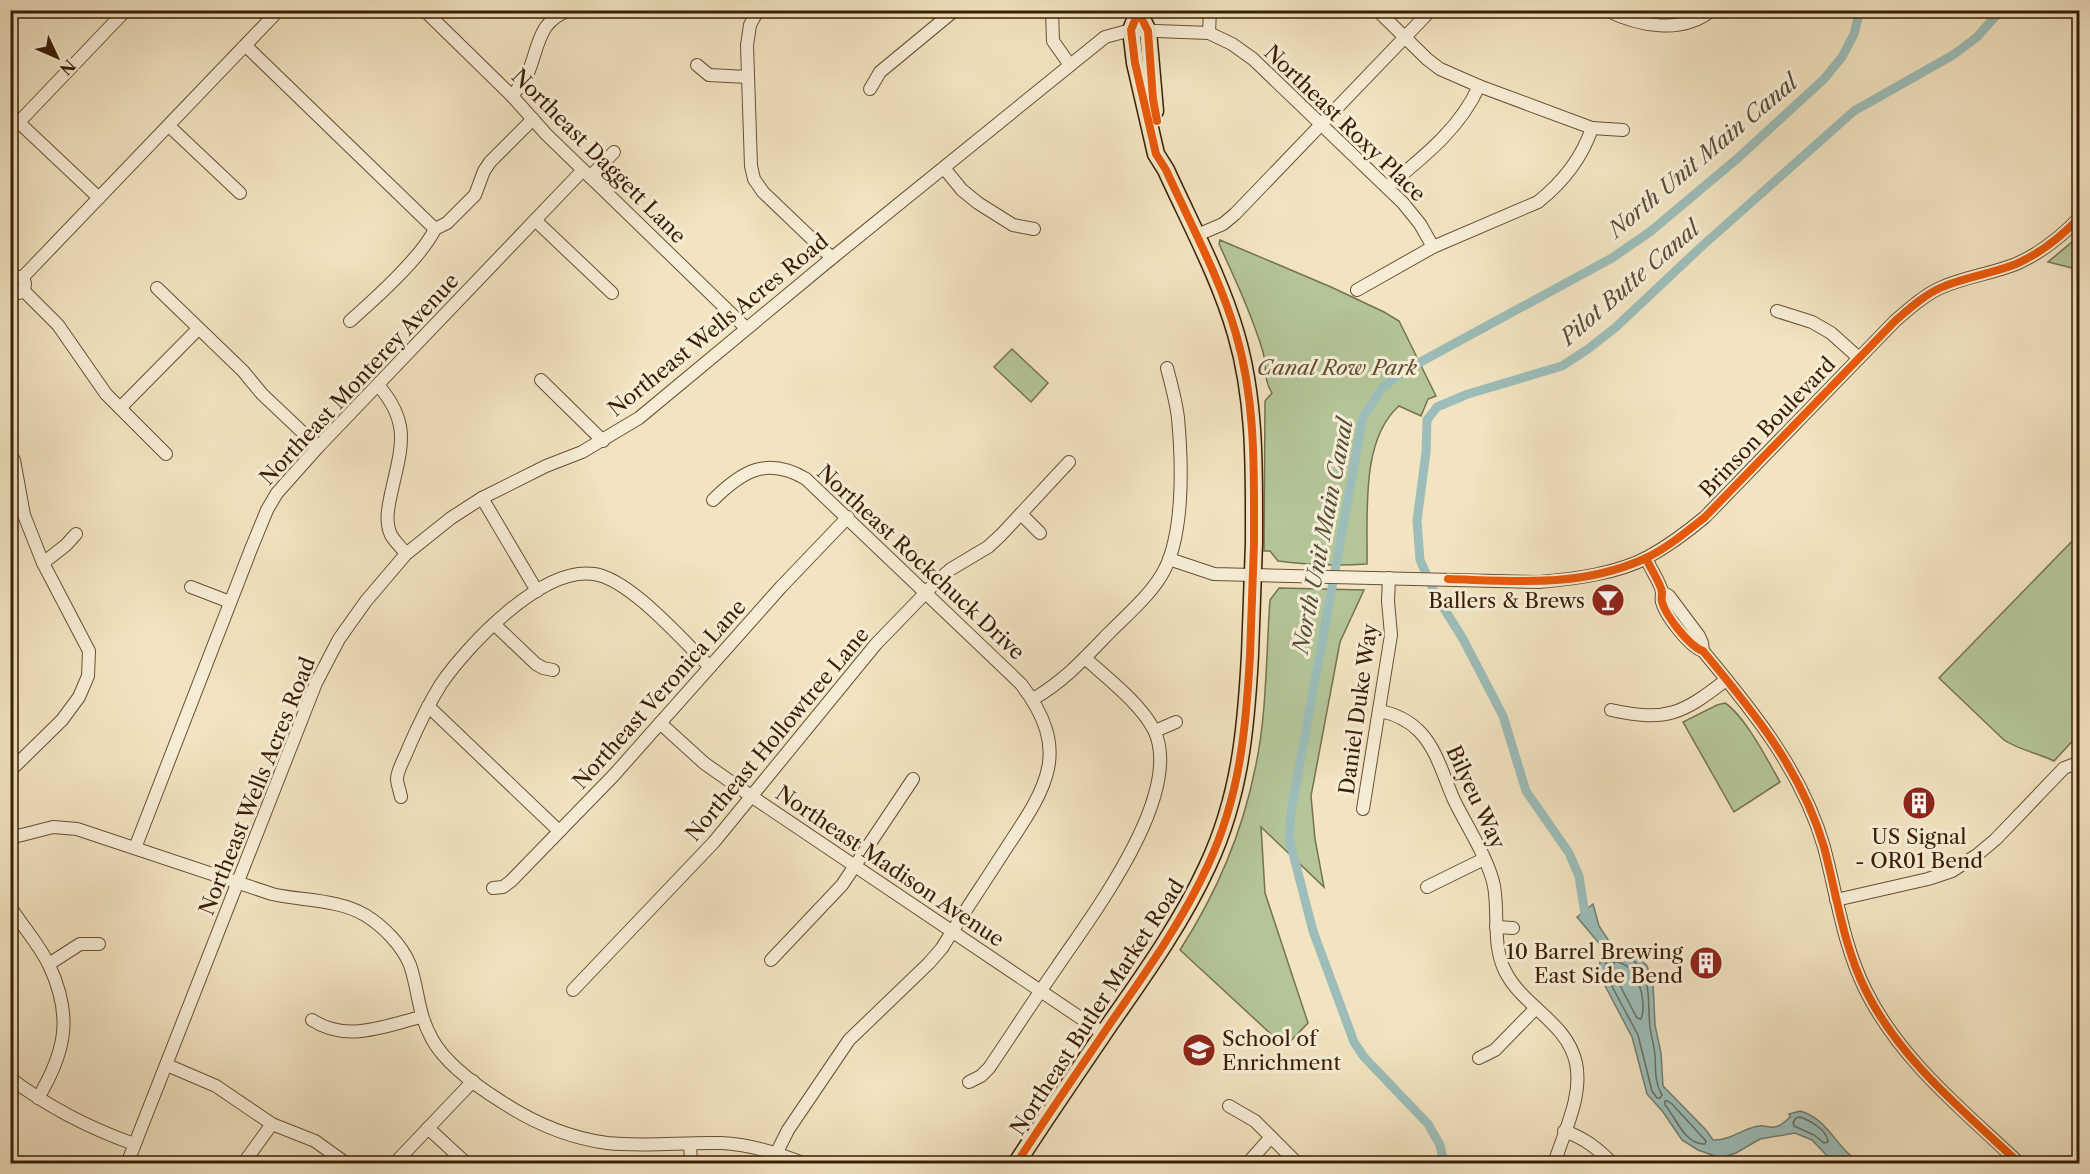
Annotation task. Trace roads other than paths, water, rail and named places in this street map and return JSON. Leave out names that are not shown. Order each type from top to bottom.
[{"type":"main road","points":[[1139,12],[1139,30]]},
{"type":"main road","name":"Northeast Butler Market Road","points":[[1016,1164],[1176,924],[1195,891],[1221,832],[1236,783],[1246,727],[1254,575],[1254,467],[1252,423],[1246,378],[1228,310],[1195,236],[1167,164],[1155,154],[1135,63],[1139,30]]},
{"type":"street","points":[[99,198],[15,118],[126,10]]},
{"type":"street","points":[[166,454],[106,394],[58,325],[14,285],[279,10]]},
{"type":"street","points":[[512,96],[529,71],[540,36],[552,21],[571,10]]},
{"type":"street","points":[[758,10],[750,25],[747,45],[751,166],[754,179],[763,192],[832,258]]},
{"type":"street","points":[[870,89],[880,72],[955,10]]},
{"type":"street","points":[[1052,10],[1053,41],[1070,65]]},
{"type":"street","points":[[1209,33],[1210,10]]},
{"type":"street","points":[[1377,10],[1440,69],[1592,128],[1623,130]]},
{"type":"street","points":[[1195,236],[1223,224],[1235,214],[1431,10]]},
{"type":"street","points":[[1606,10],[1648,25],[1678,26],[1705,16],[1712,10]]},
{"type":"street","name":"Northeast Daggett Lane","points":[[432,13],[587,174],[746,328]]},
{"type":"street","name":"Northeast Wells Acres Road","points":[[127,1164],[316,683],[339,639],[366,601],[406,554],[451,518],[482,498],[515,480],[582,453],[639,418],[746,328],[1070,65],[1105,38],[1139,30]]},
{"type":"street","name":"Northeast Roxy Place","points":[[1139,30],[1209,33],[1232,44],[1253,59],[1387,187],[1420,224],[1433,248]]},
{"type":"street","points":[[246,46],[435,229]]},
{"type":"street","points":[[697,65],[709,75],[748,76]]},
{"type":"street","points":[[1387,187],[1449,132],[1474,97],[1479,86]]},
{"type":"street","points":[[350,321],[420,251],[430,240],[435,229],[447,223],[475,195],[490,162],[533,119]]},
{"type":"street","points":[[169,126],[240,193]]},
{"type":"street","points":[[1357,290],[1433,248],[1538,202],[1567,175],[1592,128]]},
{"type":"street","name":"Northeast Monterey Avenue","points":[[135,848],[267,510],[290,476],[535,220],[614,152]]},
{"type":"street","points":[[944,168],[962,190],[978,203],[1013,225],[1034,229]]},
{"type":"street","name":"Brinson Boulevard","points":[[1169,559],[1214,574],[1539,582],[1573,579],[1625,566],[1646,558],[1679,538],[1705,517],[1895,321],[1928,295],[1957,281],[2016,264],[2042,250],[2079,218]]},
{"type":"street","points":[[535,220],[612,293]]},
{"type":"street","points":[[157,288],[318,447]]},
{"type":"street","points":[[1778,311],[1812,322],[1831,333],[1859,358]]},
{"type":"street","points":[[120,408],[198,329]]},
{"type":"street","points":[[1033,699],[1054,687],[1085,658],[1151,590],[1169,559],[1176,536],[1180,459],[1178,416],[1167,368]]},
{"type":"street","points":[[541,380],[603,441]]},
{"type":"street","points":[[378,385],[392,401],[401,422],[401,449],[387,514],[392,536],[406,554]]},
{"type":"street","points":[[10,456],[14,460],[24,515],[43,563],[89,651],[88,676],[80,697],[62,720],[10,771]]},
{"type":"street","name":"Northeast Hollowtree Lane","points":[[573,990],[693,866],[856,668],[926,592],[951,569],[988,547],[1069,462]]},
{"type":"street","name":"Northeast Rockchuck Drive","points":[[713,500],[729,484],[747,472],[763,468],[792,470],[806,479],[1021,684],[1033,699],[1048,737],[1050,759],[1046,782],[1034,808],[929,963],[849,1040],[788,1130],[777,1152]]},
{"type":"street","points":[[482,498],[537,591]]},
{"type":"street","points":[[1021,514],[1040,533]]},
{"type":"street","name":"Northeast Veronica Lane","points":[[493,888],[503,887],[511,880],[614,775],[781,587],[848,517]]},
{"type":"street","points":[[43,563],[76,534]]},
{"type":"street","points":[[1646,558],[1662,592],[1663,605],[1678,629],[1689,643],[1702,651],[1766,728],[1795,777],[1823,846],[1843,932],[1866,992],[1906,1052],[2020,1164]]},
{"type":"street","points":[[401,796],[397,778],[428,706],[456,663],[494,624],[537,591],[574,574],[609,577],[637,597],[710,667]]},
{"type":"street","name":"Daniel Duke Way","points":[[1363,809],[1391,634],[1388,601],[1389,578]]},
{"type":"street","points":[[190,587],[230,602]]},
{"type":"street","points":[[494,624],[536,664],[553,670]]},
{"type":"street","points":[[969,1082],[981,1076],[989,1068],[1116,880],[1145,821],[1159,777],[1159,751],[1155,731],[1135,705],[1085,658]]},
{"type":"street","points":[[1611,710],[1646,716],[1675,712],[1701,699],[1726,680]]},
{"type":"street","points":[[428,706],[559,831]]},
{"type":"street","name":"Bilyeu Way","points":[[1380,711],[1408,721],[1420,731],[1430,746],[1491,873],[1499,952],[1504,969],[1514,987],[1565,1036],[1571,1048],[1576,1063],[1578,1082],[1554,1164]]},
{"type":"street","points":[[1155,731],[1176,722]]},
{"type":"street","name":"Northeast Madison Avenue","points":[[660,723],[704,763],[751,796],[1103,1034]]},
{"type":"street","points":[[1836,900],[1928,879],[1952,870],[1977,855],[1996,839],[2064,768],[2079,762]]},
{"type":"street","points":[[771,960],[831,897],[856,865],[913,780]]},
{"type":"street","points":[[10,838],[52,827],[77,829],[238,884],[293,899],[341,906],[364,914],[399,945],[409,965],[421,1017],[433,1041],[448,1060],[501,1102],[530,1119],[577,1137],[609,1143],[723,1143],[777,1152],[805,1164]]},
{"type":"street","points":[[1427,887],[1484,860]]},
{"type":"street","points":[[10,906],[49,964],[62,1000],[63,1042],[53,1073],[38,1098]]},
{"type":"street","points":[[1496,927],[1513,928]]},
{"type":"street","points":[[49,964],[80,944],[99,944]]},
{"type":"street","points":[[1479,1058],[1496,1050],[1536,1008]]},
{"type":"street","points":[[312,1020],[332,1031],[349,1032],[373,1029],[421,1017]]},
{"type":"street","points":[[167,1065],[216,1086],[272,1124],[315,1140],[347,1164]]},
{"type":"street","points":[[10,1078],[38,1098],[79,1122],[134,1144]]},
{"type":"street","points":[[394,1164],[473,1081]]},
{"type":"street","points":[[1229,1106],[1255,1121],[1298,1164]]},
{"type":"street","points":[[243,1164],[272,1124]]},
{"type":"street","points":[[428,1128],[467,1164]]},
{"type":"street","points":[[1564,1131],[1581,1137],[1595,1146],[1613,1164]]},
{"type":"street","points":[[1247,1164],[1271,1137]]},
{"type":"street","points":[[690,1144],[691,1164]]},
{"type":"water","points":[[1593,904],[1599,926],[1609,941],[1614,946],[1636,955],[1647,966],[1653,984],[1655,1025],[1661,1053],[1663,1086],[1713,1140],[1725,1139],[1753,1127],[1778,1126],[1790,1117],[1789,1114],[1800,1111],[1818,1121],[1852,1157],[1861,1163],[1834,1163],[1812,1140],[1795,1133],[1760,1139],[1736,1153],[1720,1158],[1698,1150],[1682,1140],[1663,1112],[1647,1094],[1632,1037],[1602,980],[1599,967],[1603,948],[1577,917]]},
{"type":"waterway","name":"North Unit Main Canal","points":[[1444,1164],[1440,1145],[1428,1124],[1364,1057],[1354,1042],[1313,931],[1289,838],[1291,812],[1363,417],[1382,388],[1404,371],[1612,258],[1651,231],[1738,158],[1824,79],[1842,57],[1854,34],[1860,10]]},
{"type":"waterway","name":"Pilot Butte Canal","points":[[1589,920],[1585,914],[1579,876],[1569,853],[1526,791],[1503,716],[1463,639],[1435,594],[1420,560],[1417,521],[1426,452],[1427,420],[1437,407],[1468,394],[1562,366],[1588,349],[1616,327],[1701,247],[1854,111],[1953,55],[1977,37],[2001,10]]},
{"type":"place","name":"Ballers & Brews","points":[[1608,600]]},
{"type":"place","name":"US Signal - OR01 Bend","points":[[1919,803]]},
{"type":"place","name":"10 Barrel Brewing East Side Bend","points":[[1706,963]]},
{"type":"place","name":"School of Enrichment","points":[[1199,1050]]},
{"type":"park label","name":"Canal Row Park","points":[[1337,367]]}]
